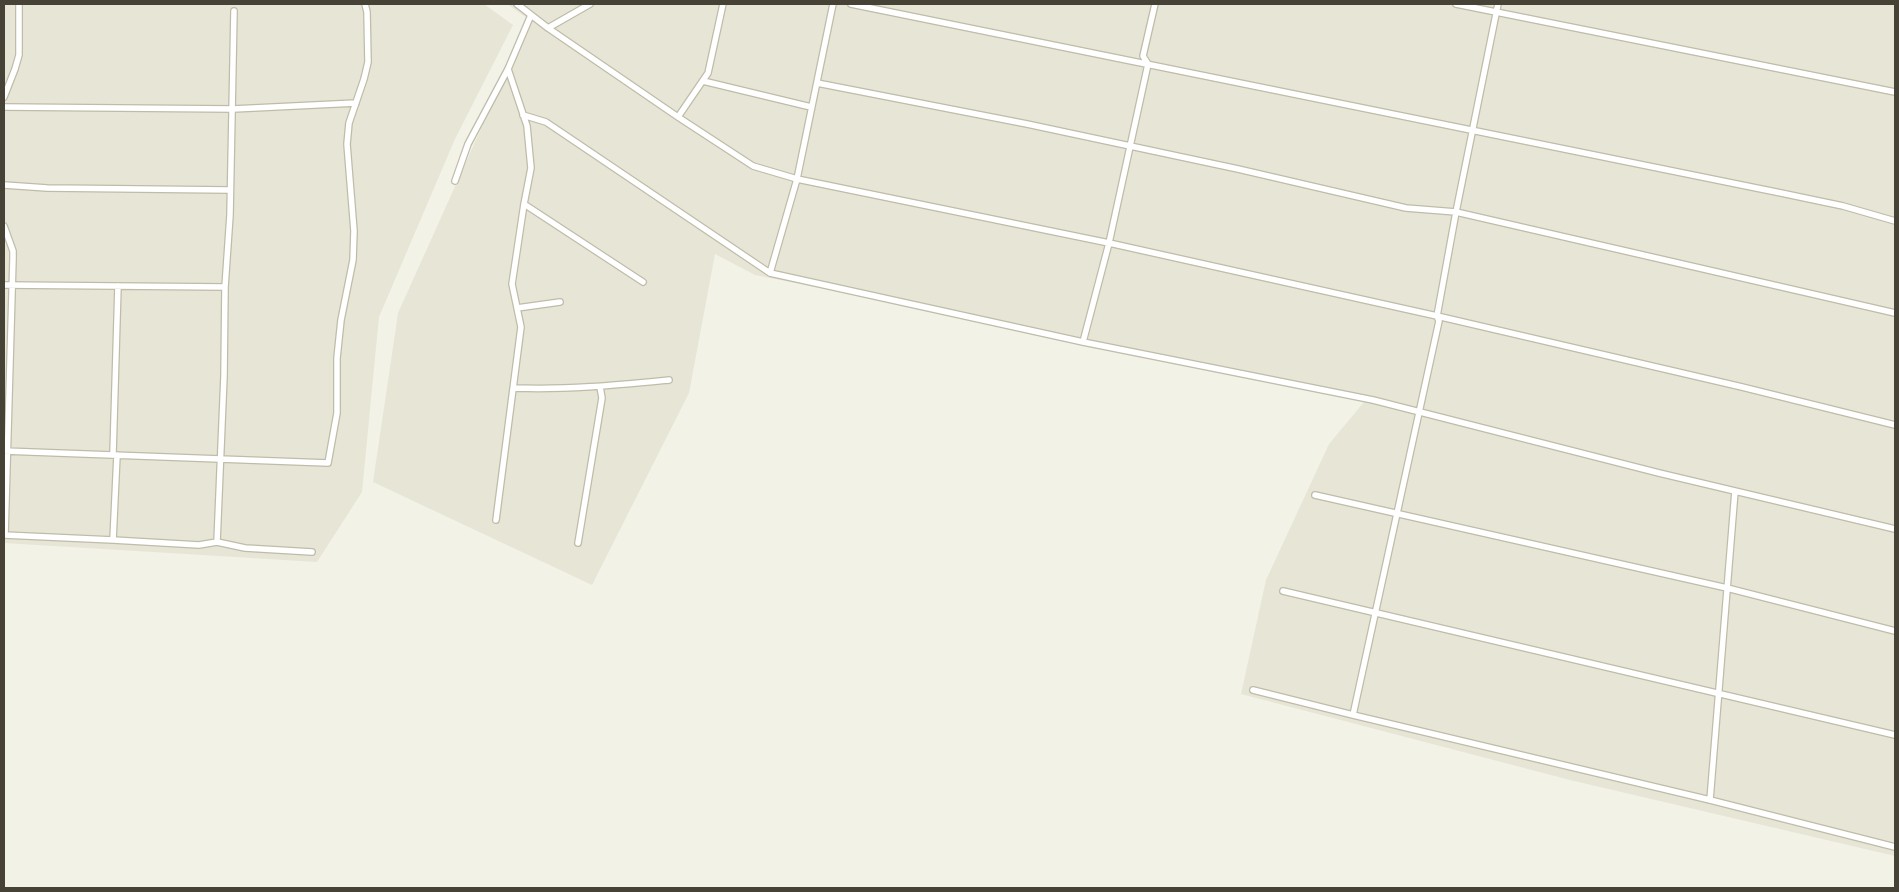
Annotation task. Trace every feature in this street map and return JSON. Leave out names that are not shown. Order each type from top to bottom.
[{"type":"street","points":[[4,97],[16,69],[19,55],[18,4]]},
{"type":"street","points":[[5,451],[220,460],[329,462],[337,414],[337,358],[341,320],[353,260],[354,231],[347,144],[349,123],[368,62],[368,12],[365,4]]},
{"type":"street","points":[[516,4],[678,118],[753,166],[797,179],[1109,242],[1437,316],[1742,387],[1895,425]]},
{"type":"street","points":[[548,28],[590,4]]},
{"type":"street","points":[[678,118],[708,73],[723,4]]},
{"type":"street","points":[[770,273],[797,179],[833,4]]},
{"type":"street","points":[[851,4],[1781,193],[1843,206],[1895,220]]},
{"type":"street","points":[[1083,342],[1109,242],[1148,64],[1144,56],[1154,4]]},
{"type":"street","points":[[1456,4],[1895,92]]},
{"type":"street","points":[[1353,715],[1439,321],[1437,316],[1456,212],[1498,4]]},
{"type":"street","points":[[217,542],[230,215],[234,11]]},
{"type":"street","points":[[455,181],[468,144],[508,69],[531,15]]},
{"type":"street","points":[[496,520],[521,327],[512,284],[531,168],[527,126],[508,69]]},
{"type":"street","points":[[703,81],[811,108]]},
{"type":"street","points":[[817,83],[1130,146],[1406,208],[1456,212],[1895,313]]},
{"type":"street","points":[[4,107],[233,109],[356,103]]},
{"type":"street","points":[[523,116],[546,122],[770,273],[1083,342],[1363,398],[1895,529]]},
{"type":"street","points":[[4,185],[56,189],[229,190]]},
{"type":"street","points":[[524,204],[643,282]]},
{"type":"street","points":[[4,226],[13,251],[5,451],[4,534],[199,545],[217,542],[246,548],[312,552]]},
{"type":"street","points":[[4,285],[226,287]]},
{"type":"street","points":[[113,540],[118,286]]},
{"type":"street","points":[[517,308],[560,302]]},
{"type":"street","points":[[514,388],[600,387],[669,380]]},
{"type":"street","points":[[578,543],[602,398],[600,387]]},
{"type":"street","points":[[1710,800],[1735,491]]},
{"type":"street","points":[[1315,495],[1727,588],[1895,631]]},
{"type":"street","points":[[1283,590],[1895,735]]},
{"type":"street","points":[[1253,690],[1710,800],[1895,847]]},
{"type":"shaded area","points":[[4,4],[484,4],[513,25],[455,139],[379,317],[362,492],[317,562],[4,543]]},
{"type":"shaded area","points":[[507,4],[1895,4],[1895,856],[1570,780],[1241,694],[1266,580],[1329,444],[1369,396],[755,275],[715,254],[689,393],[592,585],[373,482],[398,313],[530,20]]}]
